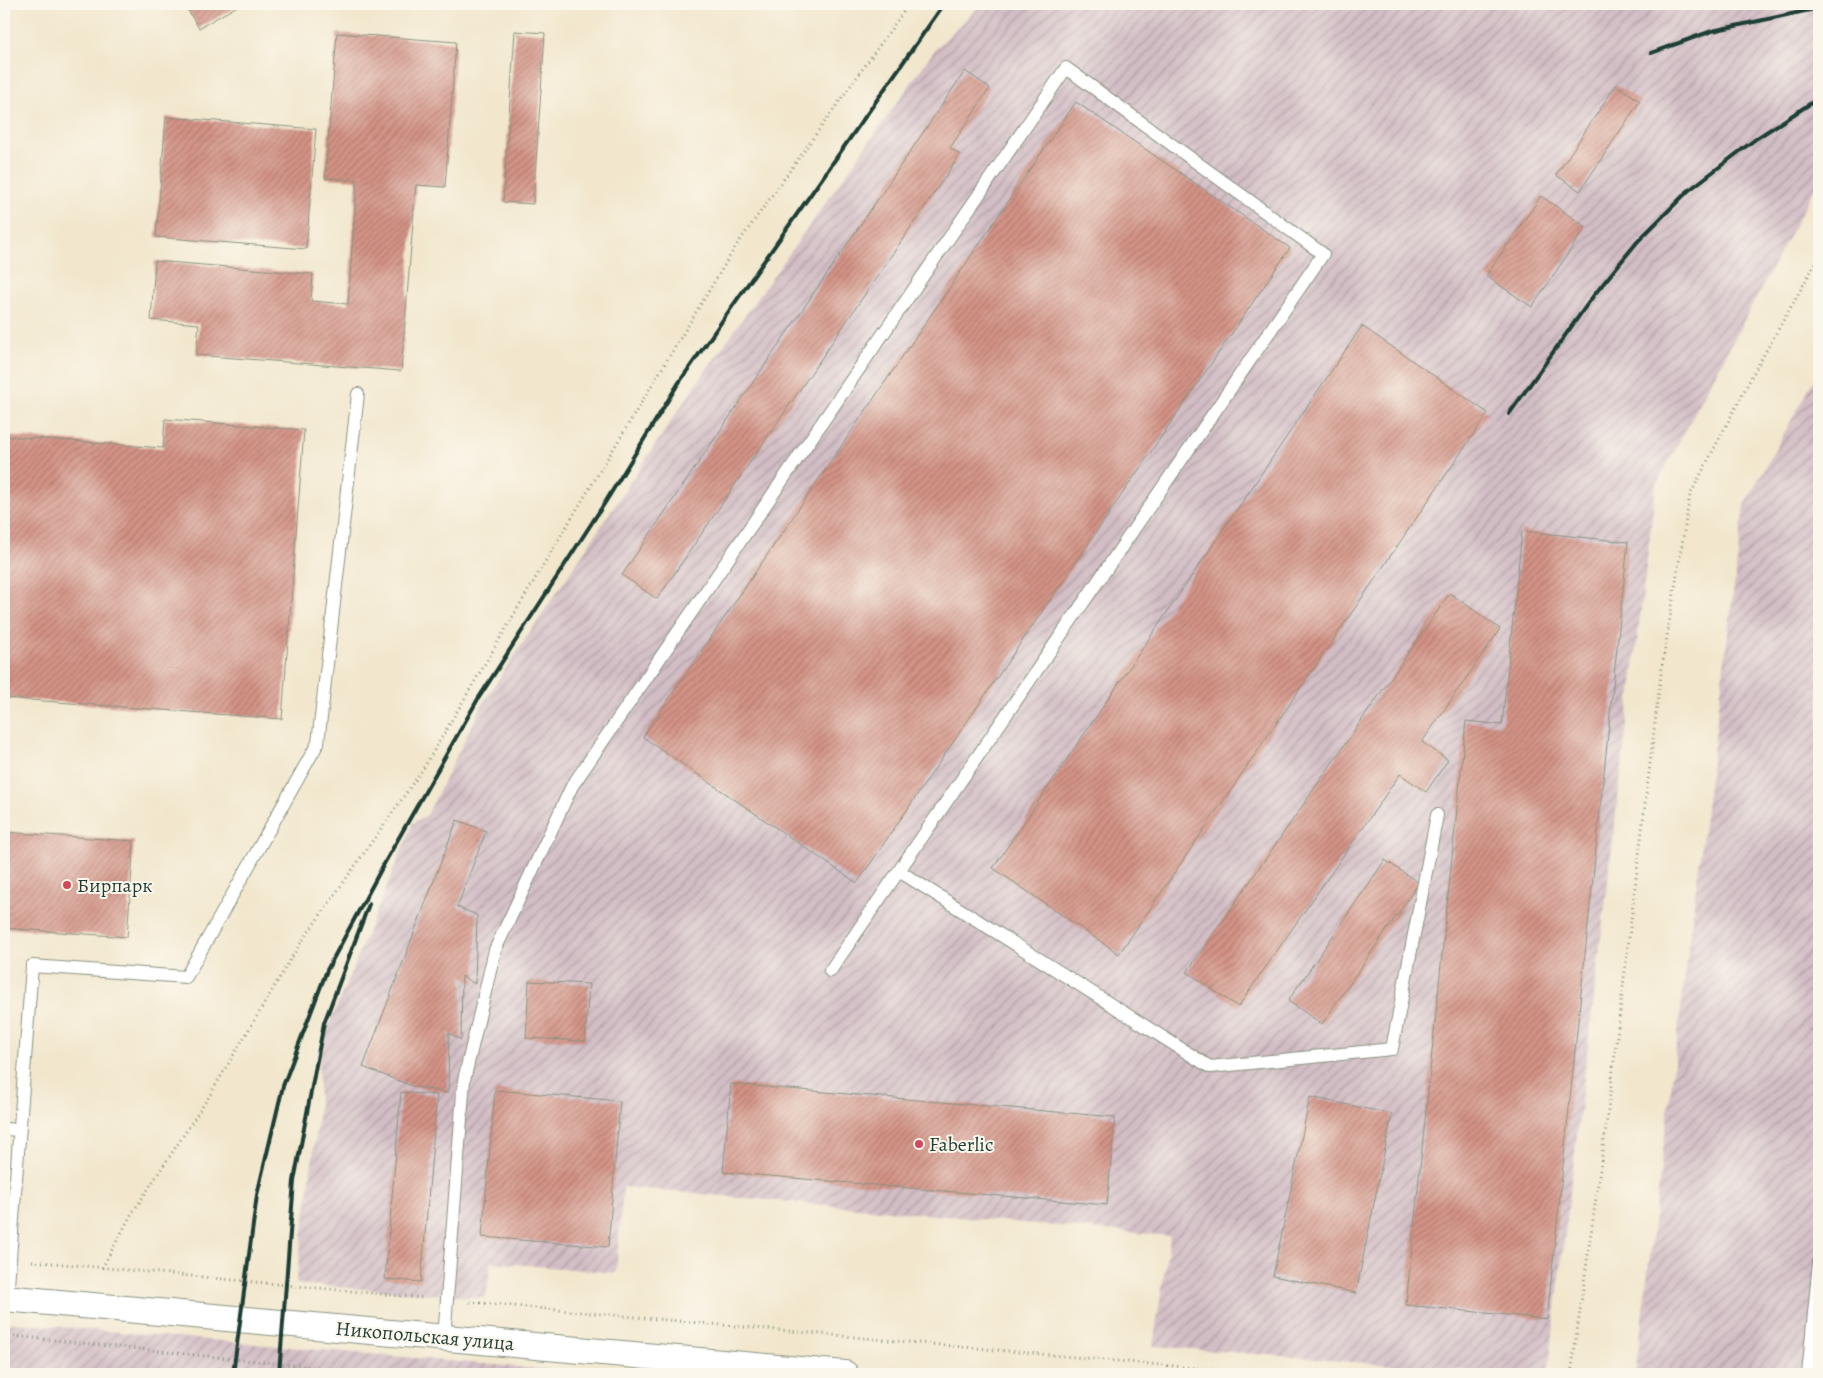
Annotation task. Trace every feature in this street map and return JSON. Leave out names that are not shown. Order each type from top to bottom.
[{"type":"street","name":"Никопольская улица","points":[[6,1298],[846,1374]]},
{"type":"lane","points":[[444,1338],[464,1080],[496,950],[572,786],[1066,68],[1324,254],[830,971]]},
{"type":"lane","points":[[6,1298],[32,966],[186,977],[318,743],[358,394]]},
{"type":"lane","points":[[899,871],[1210,1067],[1392,1049],[1437,815]]},
{"type":"lane","points":[[4,1129],[19,1130]]},
{"type":"lane","points":[[1808,1374],[1819,1262]]},
{"type":"path","points":[[102,1268],[131,1214],[208,1098],[298,947],[422,769],[736,246],[909,4]]},
{"type":"path","points":[[1571,1374],[1606,1128],[1661,674],[1690,495],[1753,374],[1819,257]]},
{"type":"path","points":[[9,1259],[1260,1374]]},
{"type":"path","points":[[4,1335],[379,1374]]},
{"type":"shaded area","points":[[982,4],[1819,4],[1819,180],[1656,485],[1548,1374],[1504,1374],[1153,1346],[1170,1236],[623,1187],[616,1273],[491,1262],[486,1298],[296,1284],[319,1108],[318,1052],[413,823],[427,815],[484,701],[692,390],[936,48]]},
{"type":"shaded area","points":[[1819,370],[1819,1374],[1635,1374],[1744,506]]},
{"type":"shaded area","points":[[4,1322],[597,1374],[4,1374]]},
{"type":"building","points":[[184,4],[241,4],[199,28]]},
{"type":"building","points":[[515,31],[545,33],[533,204],[503,202]]},
{"type":"building","points":[[337,33],[456,42],[445,187],[416,185],[401,371],[196,355],[199,324],[151,320],[155,261],[313,274],[311,301],[348,304],[357,180],[325,178]]},
{"type":"building","points":[[965,71],[990,88],[950,148],[960,155],[657,599],[622,575]]},
{"type":"building","points":[[1616,85],[1640,101],[1580,191],[1556,175]]},
{"type":"building","points":[[1076,102],[1290,248],[857,883],[643,737]]},
{"type":"building","points":[[166,117],[316,129],[306,249],[156,237]]},
{"type":"building","points":[[1541,196],[1586,227],[1532,307],[1486,276]]},
{"type":"building","points":[[1362,326],[1488,413],[1119,954],[993,868]]},
{"type":"building","points":[[165,419],[304,430],[282,719],[4,698],[4,436],[163,448]]},
{"type":"building","points":[[1522,531],[1628,542],[1547,1319],[1406,1305],[1466,721],[1502,725]]},
{"type":"building","points":[[1450,593],[1500,629],[1422,742],[1448,760],[1426,792],[1400,774],[1238,1007],[1187,972]]},
{"type":"building","points":[[457,820],[486,831],[457,907],[477,915],[475,984],[462,976],[461,1040],[449,1033],[448,1093],[412,1086],[363,1067]]},
{"type":"building","name":"Бирпарк","points":[[4,832],[134,841],[127,937],[4,928]]},
{"type":"building","points":[[1385,860],[1419,883],[1322,1024],[1288,1001]]},
{"type":"building","points":[[529,981],[589,984],[585,1041],[526,1038]]},
{"type":"building","name":"Faberlic","points":[[731,1084],[1115,1117],[1107,1205],[723,1172]]},
{"type":"building","points":[[495,1090],[620,1101],[608,1247],[482,1237]]},
{"type":"building","points":[[401,1092],[437,1095],[421,1282],[385,1279]]},
{"type":"building","points":[[1310,1097],[1392,1114],[1356,1293],[1273,1276]]},
{"type":"railway","points":[[233,1374],[257,1195],[283,1086],[327,970],[385,862],[478,699],[606,501],[678,384],[944,4]]},
{"type":"railway","points":[[1651,53],[1712,31],[1819,8]]},
{"type":"railway","points":[[1509,414],[1594,295],[1638,241],[1688,191],[1757,138],[1819,98]]},
{"type":"railway","points":[[279,1374],[294,1181],[324,1023],[369,904]]},
{"type":"place","name":"Бирпарк","points":[[67,885]]},
{"type":"place","name":"Faberlic","points":[[919,1144]]}]
